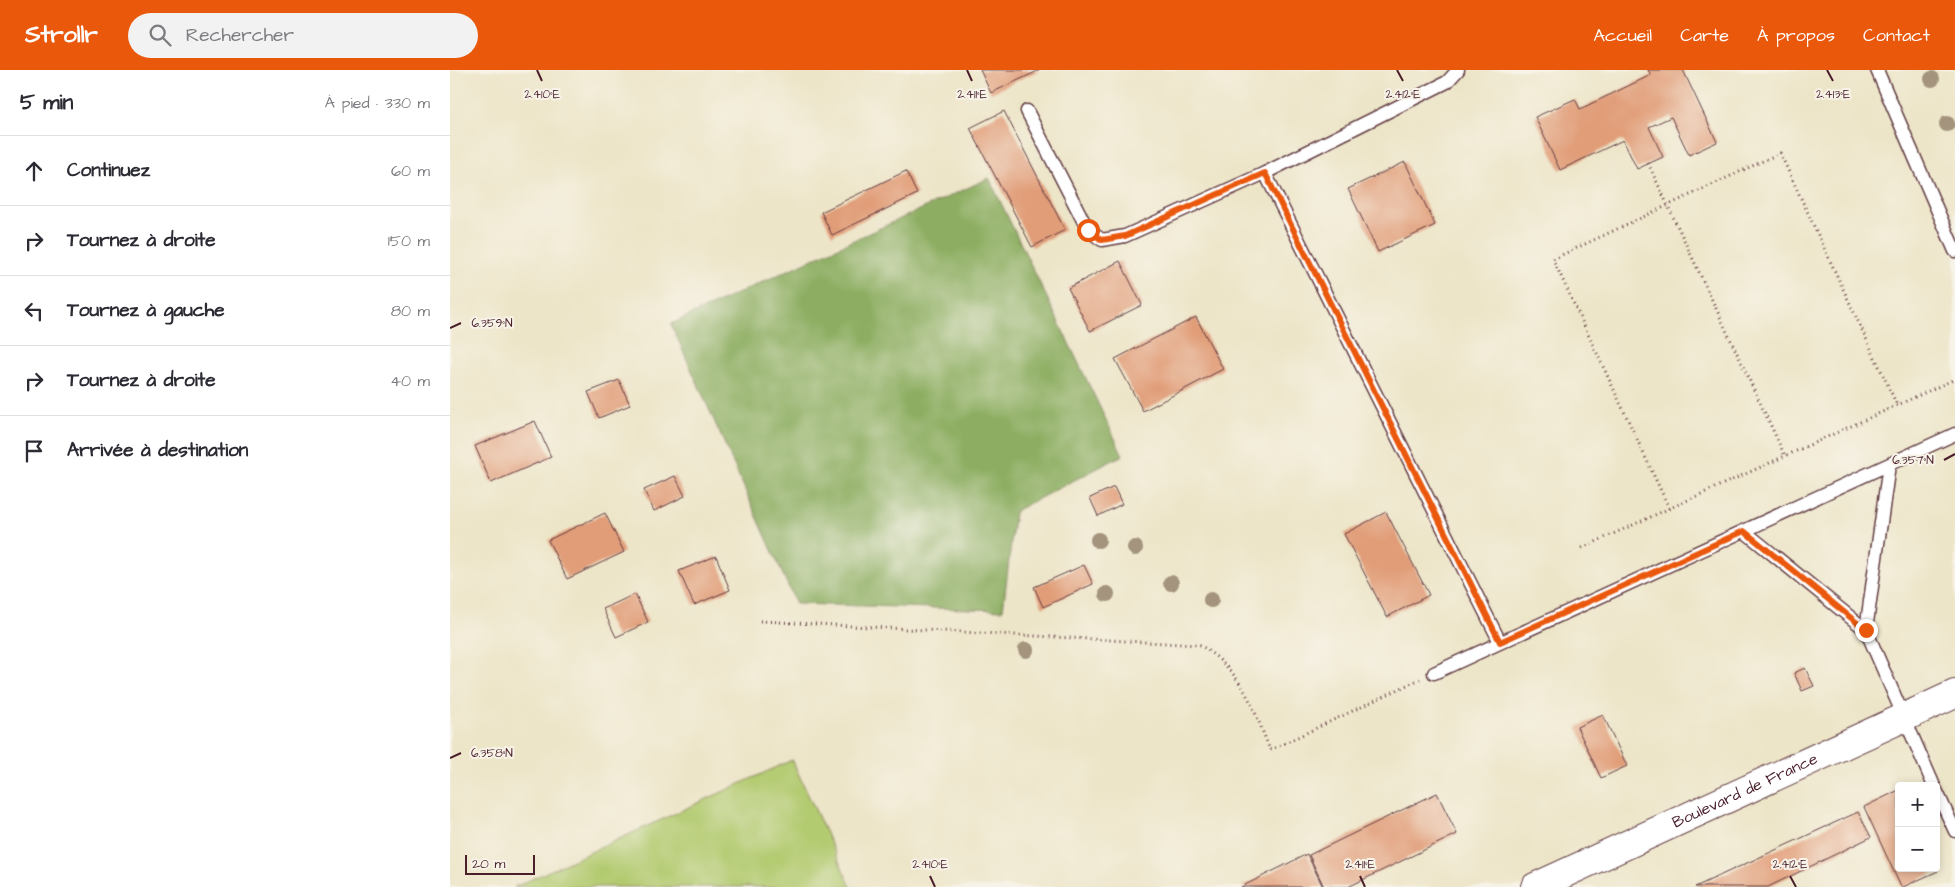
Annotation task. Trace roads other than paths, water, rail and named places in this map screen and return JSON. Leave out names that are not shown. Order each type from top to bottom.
[{"type":"street","name":"Boulevard de France","points":[[1535,887],[1955,694]]},
{"type":"lane","points":[[1027,111],[1088,230],[1102,240],[1125,236],[1265,173],[1447,82],[1458,70]]},
{"type":"lane","points":[[1877,70],[1955,251]]},
{"type":"lane","points":[[1265,173],[1500,642]]},
{"type":"lane","points":[[1434,673],[1955,434]]},
{"type":"lane","points":[[1866,630],[1889,465]]},
{"type":"lane","points":[[1744,531],[1866,630],[1932,782]]},
{"type":"lane","points":[[1940,799],[1955,831]]}]
